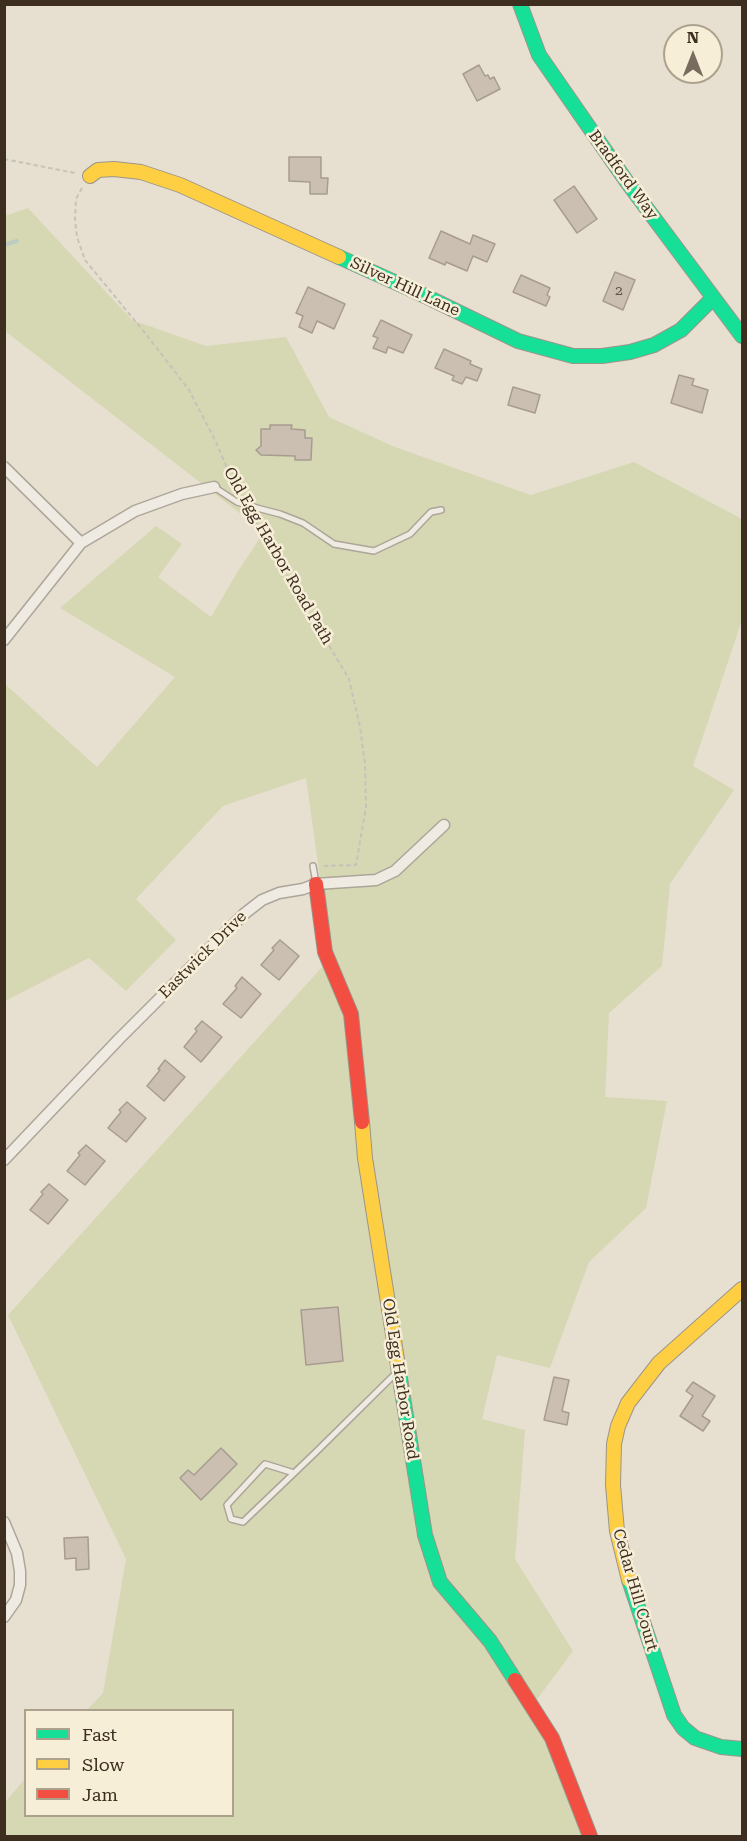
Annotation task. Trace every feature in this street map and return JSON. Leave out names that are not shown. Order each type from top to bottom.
[{"type":"street","name":"Bradford Way","points":[[520,4],[539,55],[627,182],[742,336]]},
{"type":"street","name":"Silver Hill Lane","points":[[90,176],[98,170],[114,169],[141,172],[180,185],[419,293],[518,341],[573,356],[602,356],[630,352],[654,345],[681,330],[713,298]]},
{"type":"street","points":[[4,467],[81,543]]},
{"type":"street","points":[[4,640],[81,543],[135,511],[182,494],[214,487]]},
{"type":"street","name":"Eastwick Drive","points":[[4,1160],[119,1039],[244,914],[262,900],[316,884],[376,880],[395,871],[444,825]]},
{"type":"street","name":"Old Egg Harbor Road","points":[[316,884],[325,952],[351,1014],[365,1158],[425,1535],[440,1582],[490,1641],[552,1738],[590,1836]]},
{"type":"street","name":"Cedar Hill Court","points":[[742,1289],[659,1363],[628,1403],[618,1426],[614,1444],[613,1485],[617,1531],[628,1577],[674,1715],[683,1728],[695,1738],[721,1747],[742,1749]]},
{"type":"street","points":[[4,1522],[20,1571],[20,1585],[16,1600],[4,1617]]},
{"type":"lane","points":[[214,487],[237,502],[303,523],[334,544],[374,551],[410,534],[431,512],[441,510]]},
{"type":"lane","points":[[313,867],[316,884]]},
{"type":"lane","points":[[294,1473],[265,1464],[227,1505],[231,1519],[243,1521],[294,1473],[399,1371]]},
{"type":"path","points":[[4,159],[90,176]]},
{"type":"path","name":"Old Egg Harbor Road Path","points":[[90,176],[76,199],[77,237],[85,260],[189,390],[216,442],[234,487],[349,679],[360,727],[365,764],[366,807],[356,865],[313,867]]},
{"type":"green space","points":[[28,208],[132,320],[206,346],[286,337],[329,417],[395,447],[531,495],[634,462],[742,519],[742,620],[693,766],[734,790],[670,884],[662,966],[609,1013],[605,1097],[667,1101],[646,1208],[589,1262],[550,1368],[497,1355],[482,1419],[525,1430],[515,1559],[573,1651],[532,1706],[595,1836],[5,1836],[5,1802],[24,1780],[24,1817],[234,1817],[234,1709],[88,1709],[103,1693],[126,1559],[8,1315],[331,957],[306,778],[223,806],[136,899],[176,940],[126,991],[89,958],[5,1001],[5,684],[97,767],[175,677],[60,608],[156,526],[182,544],[158,577],[211,617],[264,532],[5,331],[5,216]]},
{"type":"building","points":[[479,65],[485,76],[488,75],[490,79],[494,77],[500,89],[477,101],[463,74]]},
{"type":"building","points":[[289,157],[321,157],[321,178],[328,178],[327,194],[310,194],[310,182],[289,181]]},
{"type":"building","points":[[574,186],[597,219],[577,233],[554,200]]},
{"type":"building","points":[[441,231],[470,244],[473,235],[495,244],[487,262],[473,256],[467,271],[429,258]]},
{"type":"building","points":[[615,272],[635,280],[623,310],[603,301]]},
{"type":"building","points":[[521,275],[550,288],[547,295],[550,297],[546,306],[513,292]]},
{"type":"building","points":[[308,287],[345,304],[334,329],[317,321],[312,333],[299,327],[303,316],[296,313]]},
{"type":"building","points":[[381,320],[412,335],[403,353],[388,347],[386,353],[373,348],[378,338],[373,336]]},
{"type":"building","points":[[444,349],[471,361],[470,364],[482,369],[477,381],[466,377],[462,384],[452,380],[454,376],[435,368]]},
{"type":"building","points":[[679,375],[694,379],[692,385],[708,390],[702,413],[671,403]]},
{"type":"building","points":[[513,387],[540,395],[535,413],[508,405]]},
{"type":"building","points":[[270,425],[292,425],[291,429],[305,430],[305,438],[312,438],[311,460],[295,460],[295,456],[261,455],[256,450],[261,446],[261,429],[270,429]]},
{"type":"building","points":[[280,940],[299,956],[279,980],[261,965]]},
{"type":"building","points":[[242,977],[261,994],[241,1018],[223,1004],[237,988],[235,986]]},
{"type":"building","points":[[202,1021],[222,1037],[201,1062],[184,1047]]},
{"type":"building","points":[[165,1060],[185,1077],[164,1101],[147,1086]]},
{"type":"building","points":[[127,1102],[146,1118],[126,1142],[108,1128]]},
{"type":"building","points":[[86,1145],[105,1161],[85,1185],[67,1171]]},
{"type":"building","points":[[49,1184],[68,1200],[48,1224],[30,1210]]},
{"type":"building","points":[[338,1307],[343,1361],[306,1365],[301,1310]]},
{"type":"building","points":[[554,1377],[569,1380],[562,1411],[569,1413],[567,1425],[544,1420]]},
{"type":"building","points":[[693,1382],[715,1396],[702,1416],[710,1421],[703,1431],[680,1416],[693,1396],[686,1391]]},
{"type":"building","points":[[221,1448],[237,1464],[201,1500],[180,1478],[188,1470],[194,1475]]},
{"type":"building","points":[[88,1537],[89,1569],[76,1570],[76,1558],[65,1559],[64,1538]]},
{"type":"waterway","points":[[4,245],[17,241]]},
{"type":"traffic: fast","points":[[520,4],[539,55],[627,182],[742,336]]},
{"type":"traffic: fast","points":[[339,257],[518,341],[573,356],[602,356],[630,352],[654,345],[681,330],[713,298]]},
{"type":"traffic: fast","points":[[399,1372],[425,1535],[440,1582],[490,1641],[515,1680]]},
{"type":"traffic: fast","points":[[629,1580],[674,1715],[683,1728],[695,1738],[721,1747],[742,1749]]},
{"type":"traffic: slow","points":[[90,176],[98,170],[141,172],[180,185],[339,257]]},
{"type":"traffic: slow","points":[[362,1122],[365,1158],[399,1372]]},
{"type":"traffic: slow","points":[[629,1580],[617,1531],[613,1485],[614,1444],[618,1426],[628,1403],[659,1363],[742,1289]]},
{"type":"traffic: jam","points":[[316,884],[325,952],[351,1014],[362,1122]]},
{"type":"traffic: jam","points":[[515,1680],[552,1738],[590,1836]]}]
